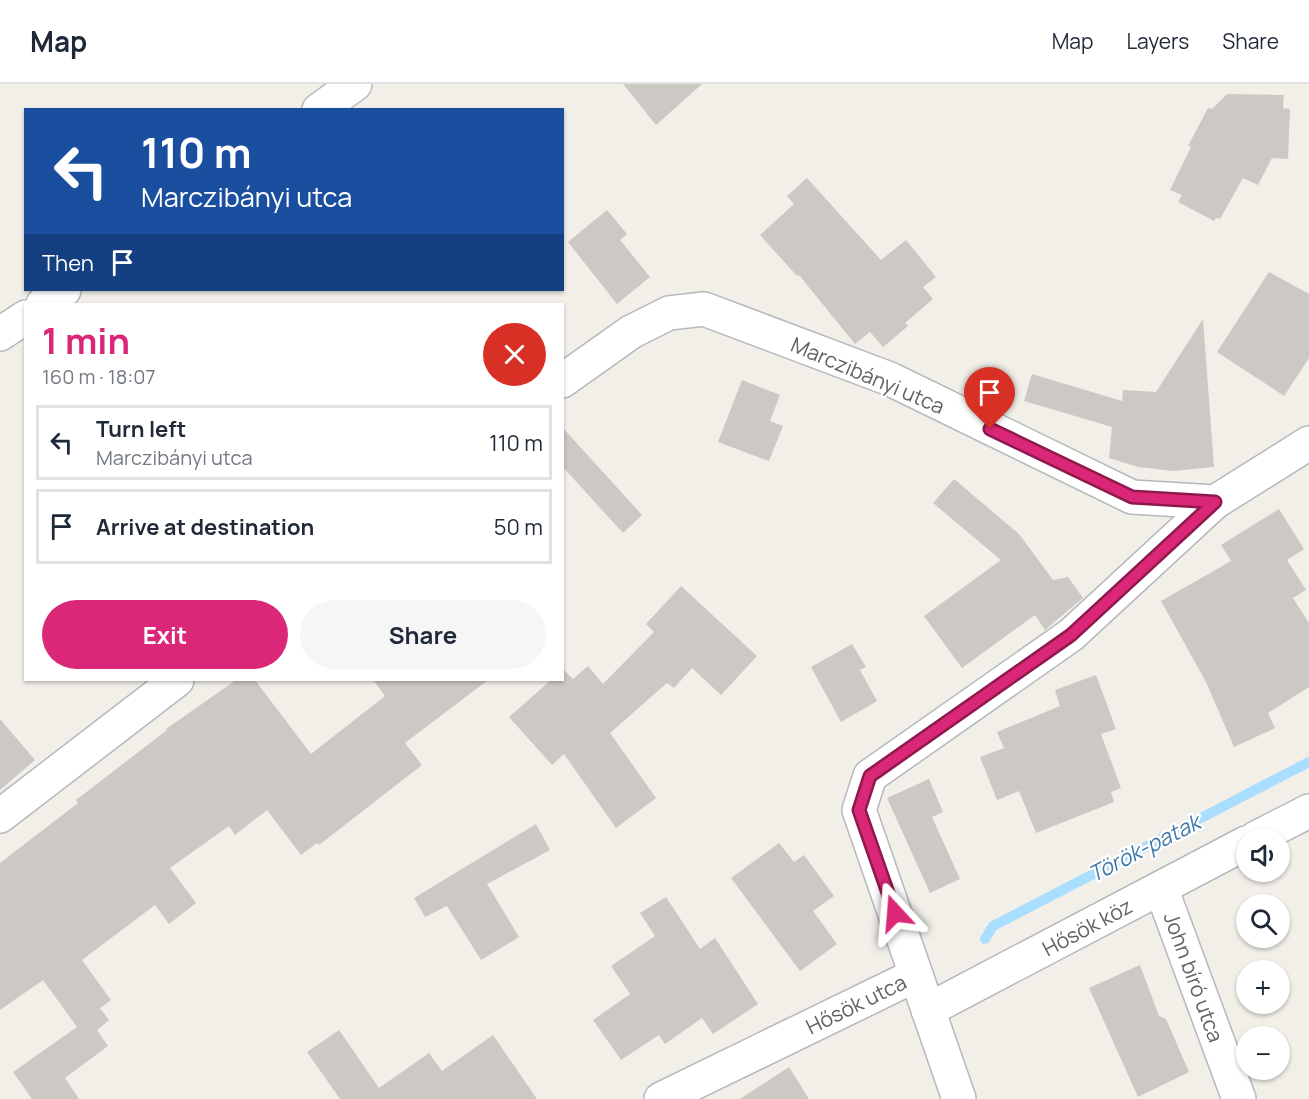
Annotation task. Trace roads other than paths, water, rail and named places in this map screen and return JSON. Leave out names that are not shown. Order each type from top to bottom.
[{"type":"street","points":[[322,108],[355,84]]},
{"type":"street","points":[[44,303],[62,291]]},
{"type":"street","name":"Marczibányi utca","points":[[564,380],[640,327],[669,313],[704,309],[890,380],[1132,497],[1215,502]]},
{"type":"street","points":[[0,334],[24,317]]},
{"type":"street","name":"Hősök utca","points":[[661,1099],[916,975],[859,810],[870,776],[1071,635],[1215,502],[1309,443]]},
{"type":"street","points":[[0,816],[176,681]]},
{"type":"street","points":[[1276,828],[1309,811]]},
{"type":"street","name":"Hősök köz","points":[[928,1010],[1236,848]]},
{"type":"street","name":"John bíró utca","points":[[1161,888],[1239,1099]]},
{"type":"street","points":[[916,975],[959,1099]]},
{"type":"waterway","name":"Török-patak","points":[[985,939],[993,926],[1309,762]]}]
